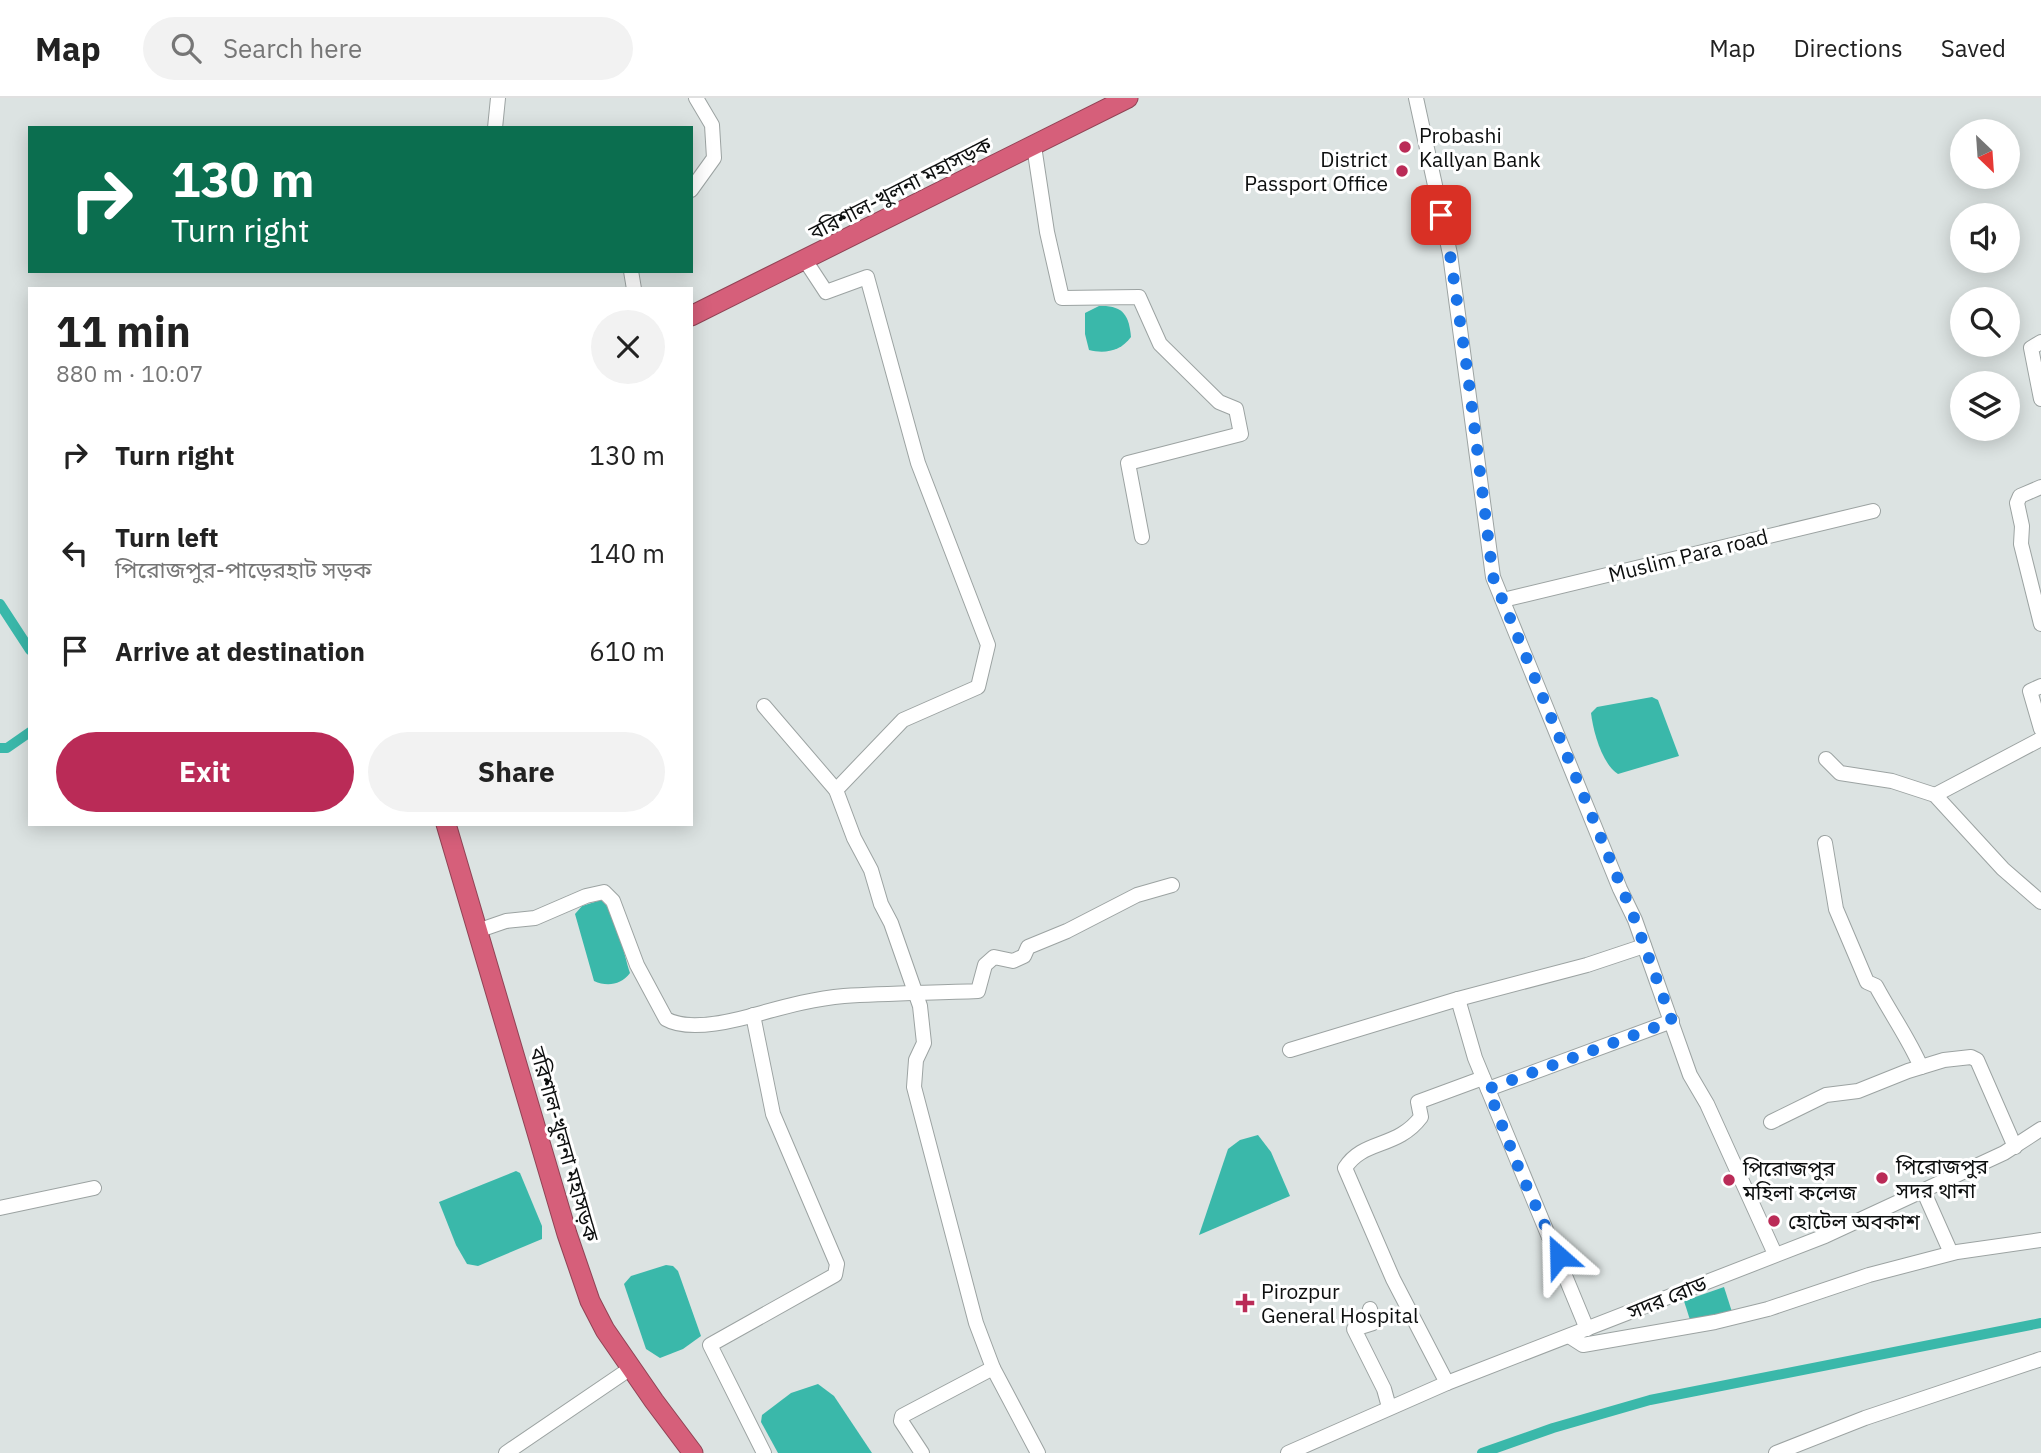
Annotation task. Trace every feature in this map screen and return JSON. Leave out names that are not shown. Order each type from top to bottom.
[{"type":"highway","name":"বরিশাল-খুলনা মহাসড়ক","points":[[693,315],[1128,98]]},
{"type":"highway","name":"বরিশাল-খুলনা মহাসড়ক","points":[[447,826],[567,1234],[590,1301],[631,1368],[693,1453]]},
{"type":"street","points":[[495,126],[498,98]]},
{"type":"street","points":[[693,187],[714,158],[712,125],[696,98]]},
{"type":"street","points":[[1416,98],[1450,254],[1493,577],[1644,946],[1690,1075],[1707,1104],[1775,1254]]},
{"type":"street","points":[[1034,146],[1047,232],[1062,298],[1139,297],[1160,344],[1219,402],[1236,409],[1241,434],[1128,463],[1142,537]]},
{"type":"street","points":[[806,260],[826,292],[867,278],[918,463],[988,645],[978,687],[903,720],[836,790]]},
{"type":"street","points":[[2041,342],[2031,348],[2041,399]]},
{"type":"street","points":[[2041,487],[2020,496],[2017,503],[2022,526],[2021,544],[2041,625]]},
{"type":"street","name":"Muslim Para road","points":[[1503,600],[1873,511]]},
{"type":"street","points":[[2041,686],[2031,691],[2041,729]]},
{"type":"street","points":[[764,706],[836,790],[854,838],[871,870],[881,904],[917,992],[923,1043],[916,1060],[914,1087],[970,1303],[993,1368],[1038,1453]]},
{"type":"street","points":[[1935,795],[2041,739]]},
{"type":"street","points":[[1826,759],[1840,773],[1892,781],[1935,795],[2003,869],[2041,902]]},
{"type":"street","points":[[1825,843],[1836,909],[1846,934],[1867,982],[1876,986],[1902,1036],[1910,1042],[1921,1067]]},
{"type":"street","points":[[477,931],[506,921],[535,918],[586,896],[604,892],[613,901],[637,965],[666,1019],[672,1023],[723,1023],[808,1001],[978,990],[985,965],[994,957],[1013,961],[1024,956],[1028,947],[1067,931],[1137,895],[1172,885]]},
{"type":"street","points":[[1290,1050],[1458,999],[1587,965],[1644,946]]},
{"type":"street","points":[[1458,999],[1485,1084],[1587,1329]]},
{"type":"street","points":[[753,1015],[773,1114],[837,1264],[835,1275],[710,1345],[764,1453]]},
{"type":"street","points":[[1447,1383],[1393,1279],[1345,1168],[1351,1159],[1363,1151],[1403,1136],[1409,1131],[1421,1117],[1418,1102],[1485,1084],[1672,1021]]},
{"type":"street","points":[[1771,1122],[1826,1095],[1858,1091],[1921,1067],[1971,1056],[1977,1060],[2015,1147]]},
{"type":"street","name":"সদর রোড","points":[[1288,1453],[1447,1383],[1825,1236],[2015,1147],[2041,1129]]},
{"type":"street","points":[[0,1208],[94,1188]]},
{"type":"street","points":[[1923,1190],[1951,1253]]},
{"type":"street","points":[[1569,1336],[1583,1345],[1715,1322],[1768,1310],[1869,1275],[1951,1253],[2041,1240]]},
{"type":"street","points":[[1370,1309],[1373,1322],[1354,1329],[1384,1389],[1389,1407]]},
{"type":"street","points":[[1776,1453],[1865,1418],[2041,1359]]},
{"type":"street","points":[[506,1453],[631,1368]]},
{"type":"street","points":[[922,1453],[901,1421],[902,1416],[993,1368]]},
{"type":"shaded area","points":[[1099,306],[1114,307],[1123,313],[1129,323],[1131,337],[1118,348],[1101,352],[1089,350],[1085,334],[1085,313]]},
{"type":"shaded area","points":[[1652,697],[1658,700],[1679,756],[1618,774],[1603,755],[1591,713],[1597,707]]},
{"type":"shaded area","points":[[601,900],[615,923],[630,973],[614,984],[594,981],[575,914],[582,906]]},
{"type":"shaded area","points":[[1258,1135],[1271,1152],[1290,1196],[1199,1235],[1228,1149],[1240,1140]]},
{"type":"shaded area","points":[[516,1171],[520,1173],[542,1226],[542,1239],[478,1266],[467,1264],[456,1245],[439,1202]]},
{"type":"shaded area","points":[[666,1265],[673,1266],[678,1271],[701,1336],[683,1349],[660,1358],[646,1349],[624,1284],[631,1276]]},
{"type":"shaded area","points":[[1724,1287],[1732,1312],[1691,1323],[1684,1301]]},
{"type":"shaded area","points":[[818,1384],[834,1396],[872,1453],[778,1453],[761,1422],[762,1415],[791,1393]]},
{"type":"waterway","points":[[0,604],[28,647]]},
{"type":"waterway","points":[[0,748],[7,748],[28,733]]},
{"type":"waterway","points":[[1482,1453],[1553,1428],[1650,1400],[2041,1323]]},
{"type":"place","name":"Probashi Kallyan Bank","points":[[1405,147]]},
{"type":"place","name":"District Passport Office","points":[[1402,171]]},
{"type":"place","name":"পিরোজপুর সদর থানা","points":[[1882,1178]]},
{"type":"place","name":"পিরোজপুর মহিলা কলেজ","points":[[1729,1180]]},
{"type":"place","name":"হোটেল অবকাশ","points":[[1774,1221]]},
{"type":"place","name":"Pirozpur General Hospital","points":[[1245,1303]]},
{"type":"route","points":[[1441,215],[1450,254],[1468,376],[1493,577],[1635,920],[1672,1021],[1488,1089],[1521,1174],[1559,1256]]}]
